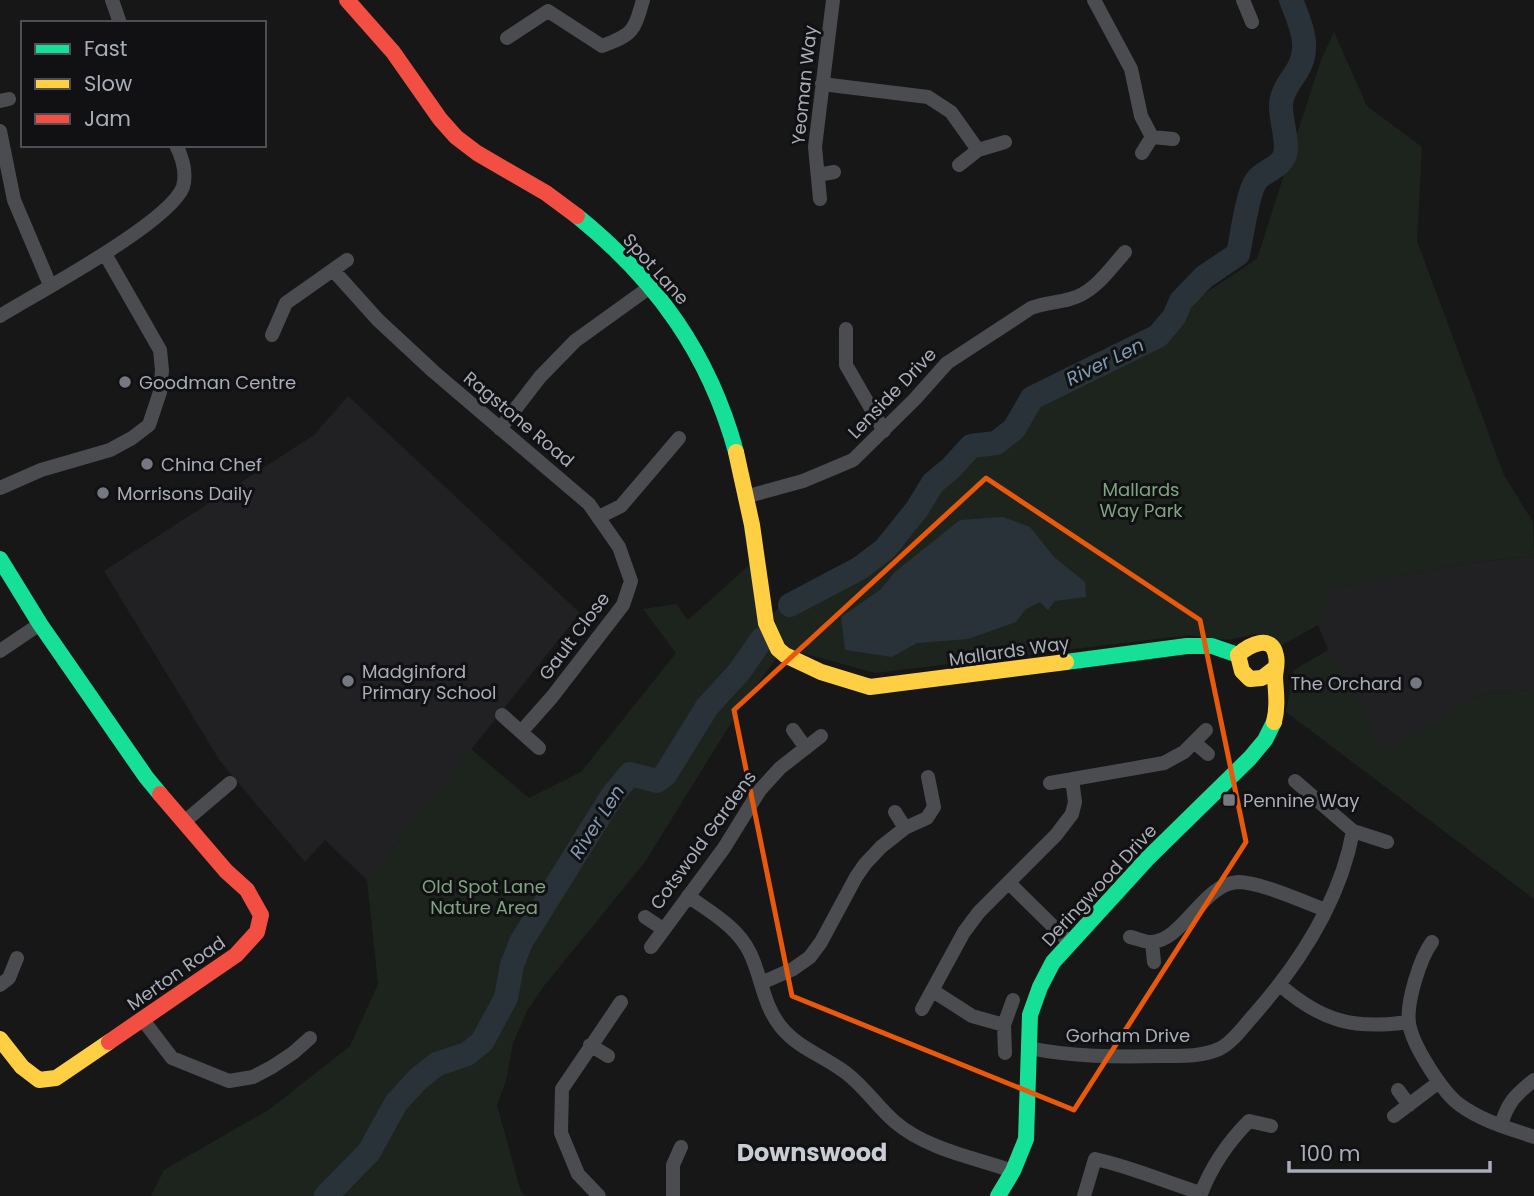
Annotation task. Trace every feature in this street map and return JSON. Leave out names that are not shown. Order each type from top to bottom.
[{"type":"street","points":[[112,0],[119,21]]},
{"type":"street","name":"Spot Lane","points":[[348,0],[385,41],[435,114],[457,139],[563,204],[630,265],[696,348],[723,408],[745,496],[770,632],[778,649],[788,658]]},
{"type":"street","points":[[507,38],[553,8],[603,46],[618,41],[635,29],[643,0]]},
{"type":"street","name":"Yeoman Way","points":[[820,199],[815,147],[833,0]]},
{"type":"street","points":[[1094,0],[1130,69],[1138,104],[1152,137]]},
{"type":"street","points":[[1243,0],[1252,22]]},
{"type":"street","points":[[822,85],[928,97],[951,112],[978,150]]},
{"type":"street","points":[[0,131],[14,200],[50,285]]},
{"type":"street","points":[[1152,137],[1173,139]]},
{"type":"street","points":[[1142,153],[1152,137]]},
{"type":"street","points":[[959,165],[978,150],[1005,142]]},
{"type":"street","points":[[0,316],[105,254],[166,209],[183,186],[183,161],[177,147]]},
{"type":"street","points":[[818,175],[834,172]]},
{"type":"street","name":"Lenside Drive","points":[[745,496],[803,481],[853,460],[947,363],[1031,308],[1072,299],[1087,292],[1125,252]]},
{"type":"street","points":[[0,488],[40,470],[110,450],[149,425],[160,391],[160,350],[105,254]]},
{"type":"street","points":[[272,335],[286,303],[347,260]]},
{"type":"street","name":"Ragstone Road","points":[[333,270],[377,320],[500,429],[589,503],[600,517]]},
{"type":"street","points":[[500,429],[540,377],[575,341],[650,287]]},
{"type":"street","points":[[846,329],[846,365],[884,431]]},
{"type":"street","points":[[600,517],[621,506],[679,438]]},
{"type":"street","name":"Gault Close","points":[[521,732],[623,606],[631,581],[619,547],[600,517]]},
{"type":"street","name":"Merton Road","points":[[0,559],[40,624],[146,777],[226,871],[247,890],[261,915],[257,932],[236,955],[55,1078],[39,1080],[22,1067],[0,1041]]},
{"type":"street","points":[[0,651],[40,624]]},
{"type":"street","name":"Deringwood Drive","points":[[998,1196],[1013,1171],[1026,1139],[1030,1015],[1053,962],[1069,942],[1270,734],[1278,715],[1275,668],[1277,656],[1270,645],[1259,642],[1248,644],[1238,655]]},
{"type":"street","name":"Mallards Way","points":[[788,658],[825,674],[870,687],[1187,646],[1212,646],[1238,655]]},
{"type":"street","points":[[1238,655],[1238,663],[1245,676],[1259,680],[1269,676],[1275,668]]},
{"type":"street","points":[[1258,749],[1268,711],[1259,680]]},
{"type":"street","points":[[502,715],[539,748]]},
{"type":"street","points":[[793,730],[806,748]]},
{"type":"street","points":[[1050,783],[1164,763],[1195,743],[1206,730]]},
{"type":"street","name":"Cotswold Gardens","points":[[651,947],[724,848],[760,790],[780,768],[821,736]]},
{"type":"street","points":[[1195,743],[1208,754]]},
{"type":"street","points":[[761,983],[793,969],[810,957],[856,877],[881,847],[905,828],[927,818],[934,807],[929,777]]},
{"type":"street","points":[[922,1009],[964,932],[1056,835],[1072,814],[1075,803],[1072,779]]},
{"type":"street","points":[[1295,781],[1353,831],[1387,842]]},
{"type":"street","points":[[184,822],[230,783]]},
{"type":"street","points":[[895,812],[905,828]]},
{"type":"street","name":"Gorham Drive","points":[[1028,1048],[1062,1054],[1112,1057],[1200,1055],[1221,1048],[1237,1034],[1300,959],[1348,860],[1353,831]]},
{"type":"street","points":[[1130,937],[1152,942],[1166,937],[1224,886],[1238,882],[1280,892],[1326,910]]},
{"type":"street","points":[[1009,883],[1069,942]]},
{"type":"street","points":[[688,896],[737,932],[751,953],[766,1003],[779,1025],[794,1041],[842,1070],[867,1091],[895,1123],[936,1146],[1013,1171]]},
{"type":"street","name":"Cotswold Gardens","points":[[645,916],[663,929]]},
{"type":"street","points":[[1152,942],[1154,962]]},
{"type":"street","points":[[1432,942],[1421,961],[1415,980],[1408,1022],[1421,1053],[1439,1082],[1457,1103],[1478,1117],[1534,1137]]},
{"type":"street","points":[[0,985],[9,978],[17,958]]},
{"type":"street","points":[[1280,985],[1308,1008],[1337,1021],[1393,1024],[1408,1022]]},
{"type":"street","points":[[933,991],[972,1016],[1004,1025]]},
{"type":"street","points":[[1005,1053],[1004,1025],[1013,1000]]},
{"type":"street","points":[[599,1196],[594,1194],[578,1174],[561,1133],[562,1089],[621,1002]]},
{"type":"street","points":[[143,1020],[173,1058],[229,1081],[253,1077],[272,1067],[293,1054],[310,1038]]},
{"type":"street","points":[[590,1045],[608,1056]]},
{"type":"street","points":[[1501,1125],[1507,1105],[1534,1080]]},
{"type":"street","points":[[1394,1116],[1439,1082]]},
{"type":"street","points":[[1398,1090],[1409,1105]]},
{"type":"street","points":[[1244,1107],[1249,1121]]},
{"type":"street","points":[[1249,1121],[1271,1126]]},
{"type":"street","points":[[1084,1196],[1096,1153],[1200,1194],[1213,1166],[1249,1121]]},
{"type":"street","points":[[673,1196],[673,1165],[681,1147]]},
{"type":"highlighted area","points":[[986,478],[1200,620],[1246,842],[1074,1110],[792,996],[734,710]]},
{"type":"shaded area","name":"Madginford Primary School","points":[[348,396],[580,613],[367,880],[325,840],[305,862],[220,761],[104,571],[314,435]]},
{"type":"shaded area","points":[[1003,517],[1030,527],[1054,557],[1085,582],[1086,597],[1055,601],[1048,610],[1040,602],[1026,609],[1016,622],[968,639],[917,643],[892,657],[845,650],[841,617],[880,590],[895,572],[960,520]]},
{"type":"shaded area","points":[[1534,556],[1534,690],[1485,693],[1383,753],[1328,650],[1318,625],[1331,588],[1468,563]]},
{"type":"green space","points":[[1334,32],[1367,106],[1422,147],[1417,241],[1504,475],[1533,522],[1534,556],[1468,563],[1332,588],[1318,625],[1282,645],[1256,634],[1228,640],[1189,635],[875,673],[795,651],[781,652],[742,705],[645,862],[544,986],[527,1011],[513,1043],[506,1081],[497,1105],[521,1192],[526,1196],[151,1196],[164,1170],[270,1109],[350,1046],[378,984],[367,880],[471,749],[529,798],[581,772],[676,653],[643,609],[676,604],[688,620],[756,559],[772,614],[870,555],[960,445],[982,443],[997,437],[1030,396],[1149,339],[1166,323],[1178,301],[1189,304],[1257,259],[1321,60]]},
{"type":"green space","points":[[1328,650],[1344,670],[1383,752],[1485,693],[1534,690],[1534,899],[1286,712],[1294,670]]},
{"type":"waterway","name":"River Len","points":[[790,605],[860,568],[885,549],[917,509],[933,483],[971,446],[996,443],[1014,429],[1032,398],[1158,336],[1174,317],[1181,301],[1204,277],[1238,254],[1253,187],[1259,178],[1281,161],[1286,152],[1282,99],[1304,53],[1301,26],[1291,0]]},
{"type":"waterway","name":"River Len","points":[[326,1196],[369,1152],[396,1103],[418,1079],[437,1064],[467,1054],[482,1042],[506,998],[512,965],[521,942],[612,796],[630,774],[657,781],[665,775],[707,707],[739,672],[762,639]]},
{"type":"traffic: fast","points":[[577,216],[631,266],[676,321],[711,382],[736,452]]},
{"type":"traffic: fast","points":[[0,559],[40,624],[160,794]]},
{"type":"traffic: fast","points":[[1066,662],[1187,646],[1212,646],[1238,655]]},
{"type":"traffic: fast","points":[[998,1196],[1013,1171],[1026,1139],[1030,1015],[1053,962],[1148,858],[1250,758],[1265,740],[1274,722]]},
{"type":"traffic: slow","points":[[736,452],[752,525],[766,623],[778,649],[785,655],[821,672],[870,687],[1066,662]]},
{"type":"traffic: slow","points":[[1274,722],[1277,661],[1274,649],[1270,645],[1260,643],[1238,655],[1242,671],[1250,679],[1262,678],[1275,668]]},
{"type":"traffic: slow","points":[[0,1039],[22,1067],[39,1080],[56,1078],[109,1042]]},
{"type":"traffic: jam","points":[[347,0],[393,52],[440,119],[456,137],[477,153],[546,193],[577,216]]},
{"type":"traffic: jam","points":[[109,1042],[236,955],[257,932],[261,915],[247,890],[226,871],[160,794]]},
{"type":"place","name":"Goodman Centre","points":[[125,382]]},
{"type":"place","name":"China Chef","points":[[147,464]]},
{"type":"place","name":"Morrisons Daily","points":[[103,493]]},
{"type":"place","name":"Madginford Primary School","points":[[348,681]]},
{"type":"place","name":"The Orchard","points":[[1416,683]]},
{"type":"place","name":"Pennine Way","points":[[1229,800]]},
{"type":"district","name":"Downswood","points":[[812,1152]]},
{"type":"park label","name":"Mallards Way Park","points":[[1141,499]]},
{"type":"park label","name":"Old Spot Lane Nature Area","points":[[484,896]]}]
